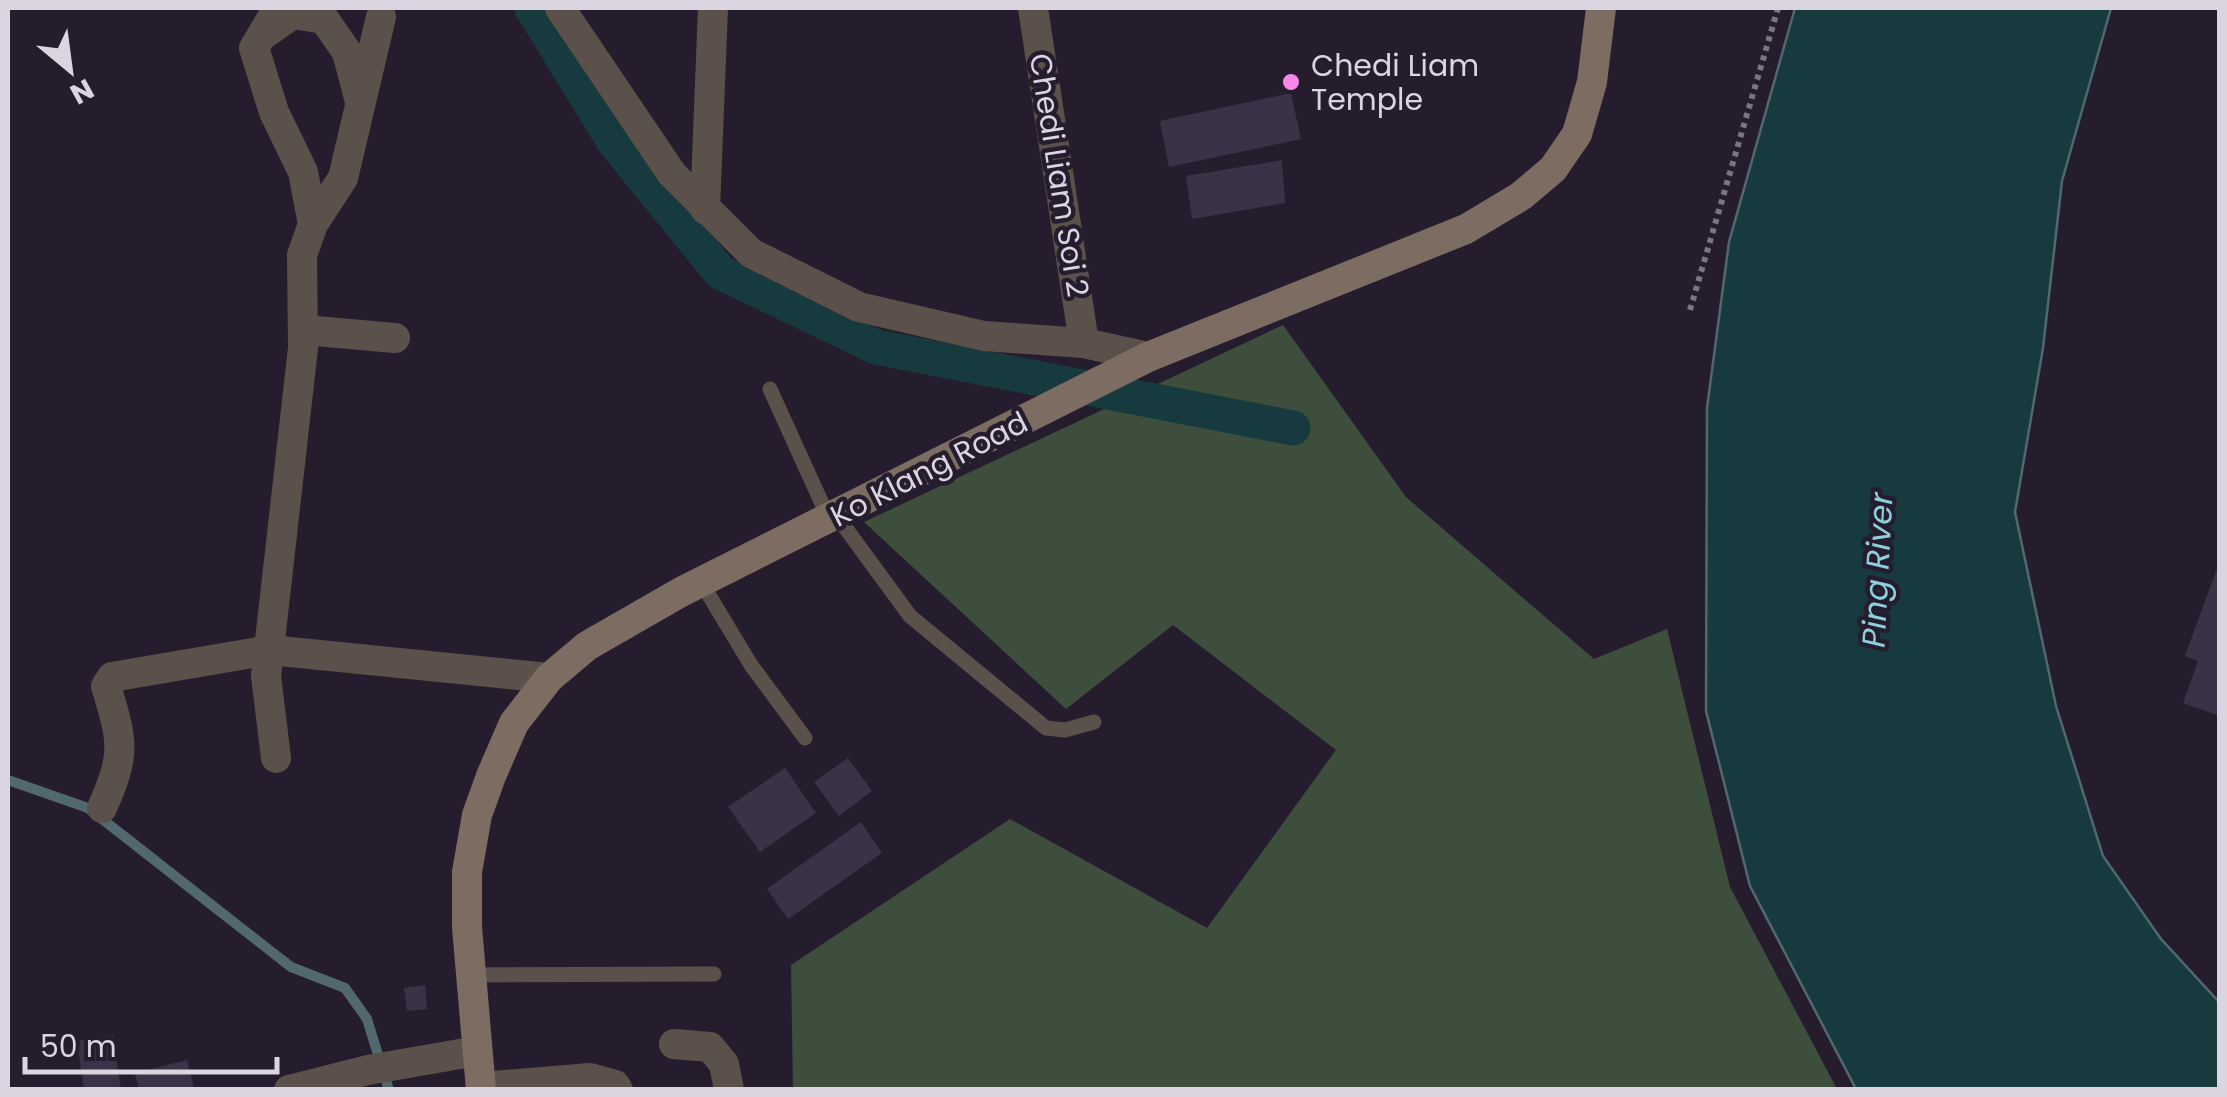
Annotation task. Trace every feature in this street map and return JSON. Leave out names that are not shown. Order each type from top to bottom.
[{"type":"street","points":[[278,8],[254,48],[274,112],[303,172],[313,224]]},
{"type":"street","points":[[560,8],[672,174],[751,253],[860,308],[984,336],[1084,343],[1148,356]]},
{"type":"street","points":[[704,209],[713,8]]},
{"type":"street","name":"Chedi Liam Soi 2","points":[[1033,8],[1084,343]]},
{"type":"street","name":"Ko Klang Road","points":[[481,1088],[466,926],[467,872],[477,815],[514,723],[548,678],[586,646],[702,582],[1148,356],[1466,229],[1521,196],[1554,169],[1578,134],[1592,82],[1601,8]]},
{"type":"street","points":[[261,36],[293,14],[324,19],[347,52],[361,105]]},
{"type":"street","points":[[276,758],[266,676],[304,330],[302,255],[313,224],[343,178],[382,17]]},
{"type":"street","points":[[304,330],[394,338]]},
{"type":"street","points":[[102,808],[118,772],[121,754],[106,686],[112,677],[270,650],[548,678]]},
{"type":"street","points":[[674,1044],[710,1048],[724,1064],[729,1090]]},
{"type":"street","points":[[289,1090],[368,1070],[478,1051]]},
{"type":"street","points":[[481,1088],[590,1078],[615,1085],[618,1090]]},
{"type":"lane","points":[[770,389],[833,517],[910,616],[1046,728],[1064,730],[1094,722]]},
{"type":"lane","points":[[702,582],[750,665],[805,738]]},
{"type":"lane","points":[[472,975],[714,974]]},
{"type":"path","points":[[1690,310],[1778,8]]},
{"type":"shaded area","points":[[1283,325],[1406,497],[1594,659],[1667,629],[1730,887],[1837,1089],[793,1089],[791,965],[1010,819],[1207,928],[1336,750],[1173,625],[1066,709],[864,522]]},
{"type":"water","name":"Ping River","points":[[1795,8],[2111,8],[2062,181],[2043,348],[2015,512],[2056,706],[2103,856],[2161,939],[2219,1002],[2219,1089],[1856,1089],[1750,886],[1706,711],[1707,408],[1729,242]]},
{"type":"building","points":[[1291,93],[1301,139],[1169,167],[1160,121]]},
{"type":"building","points":[[1282,160],[1285,203],[1192,219],[1186,176]]},
{"type":"building","points":[[2216,571],[2220,572],[2220,716],[2183,703],[2198,661],[2185,656]]},
{"type":"building","points":[[848,758],[872,791],[839,816],[814,782]]},
{"type":"building","points":[[785,768],[816,813],[760,852],[728,807]]},
{"type":"building","points":[[861,822],[882,853],[788,919],[767,889]]},
{"type":"building","points":[[425,985],[427,1009],[407,1011],[404,988]]},
{"type":"building","points":[[113,1035],[121,1090],[84,1090],[77,1041]]},
{"type":"building","points":[[187,1060],[194,1088],[139,1090],[135,1073]]},
{"type":"waterway","points":[[532,8],[615,143],[720,272],[876,347],[1293,428]]},
{"type":"waterway","points":[[8,780],[88,808],[291,967],[345,988],[367,1019],[389,1090]]},
{"type":"place","name":"Chedi Liam Temple","points":[[1291,82]]}]
